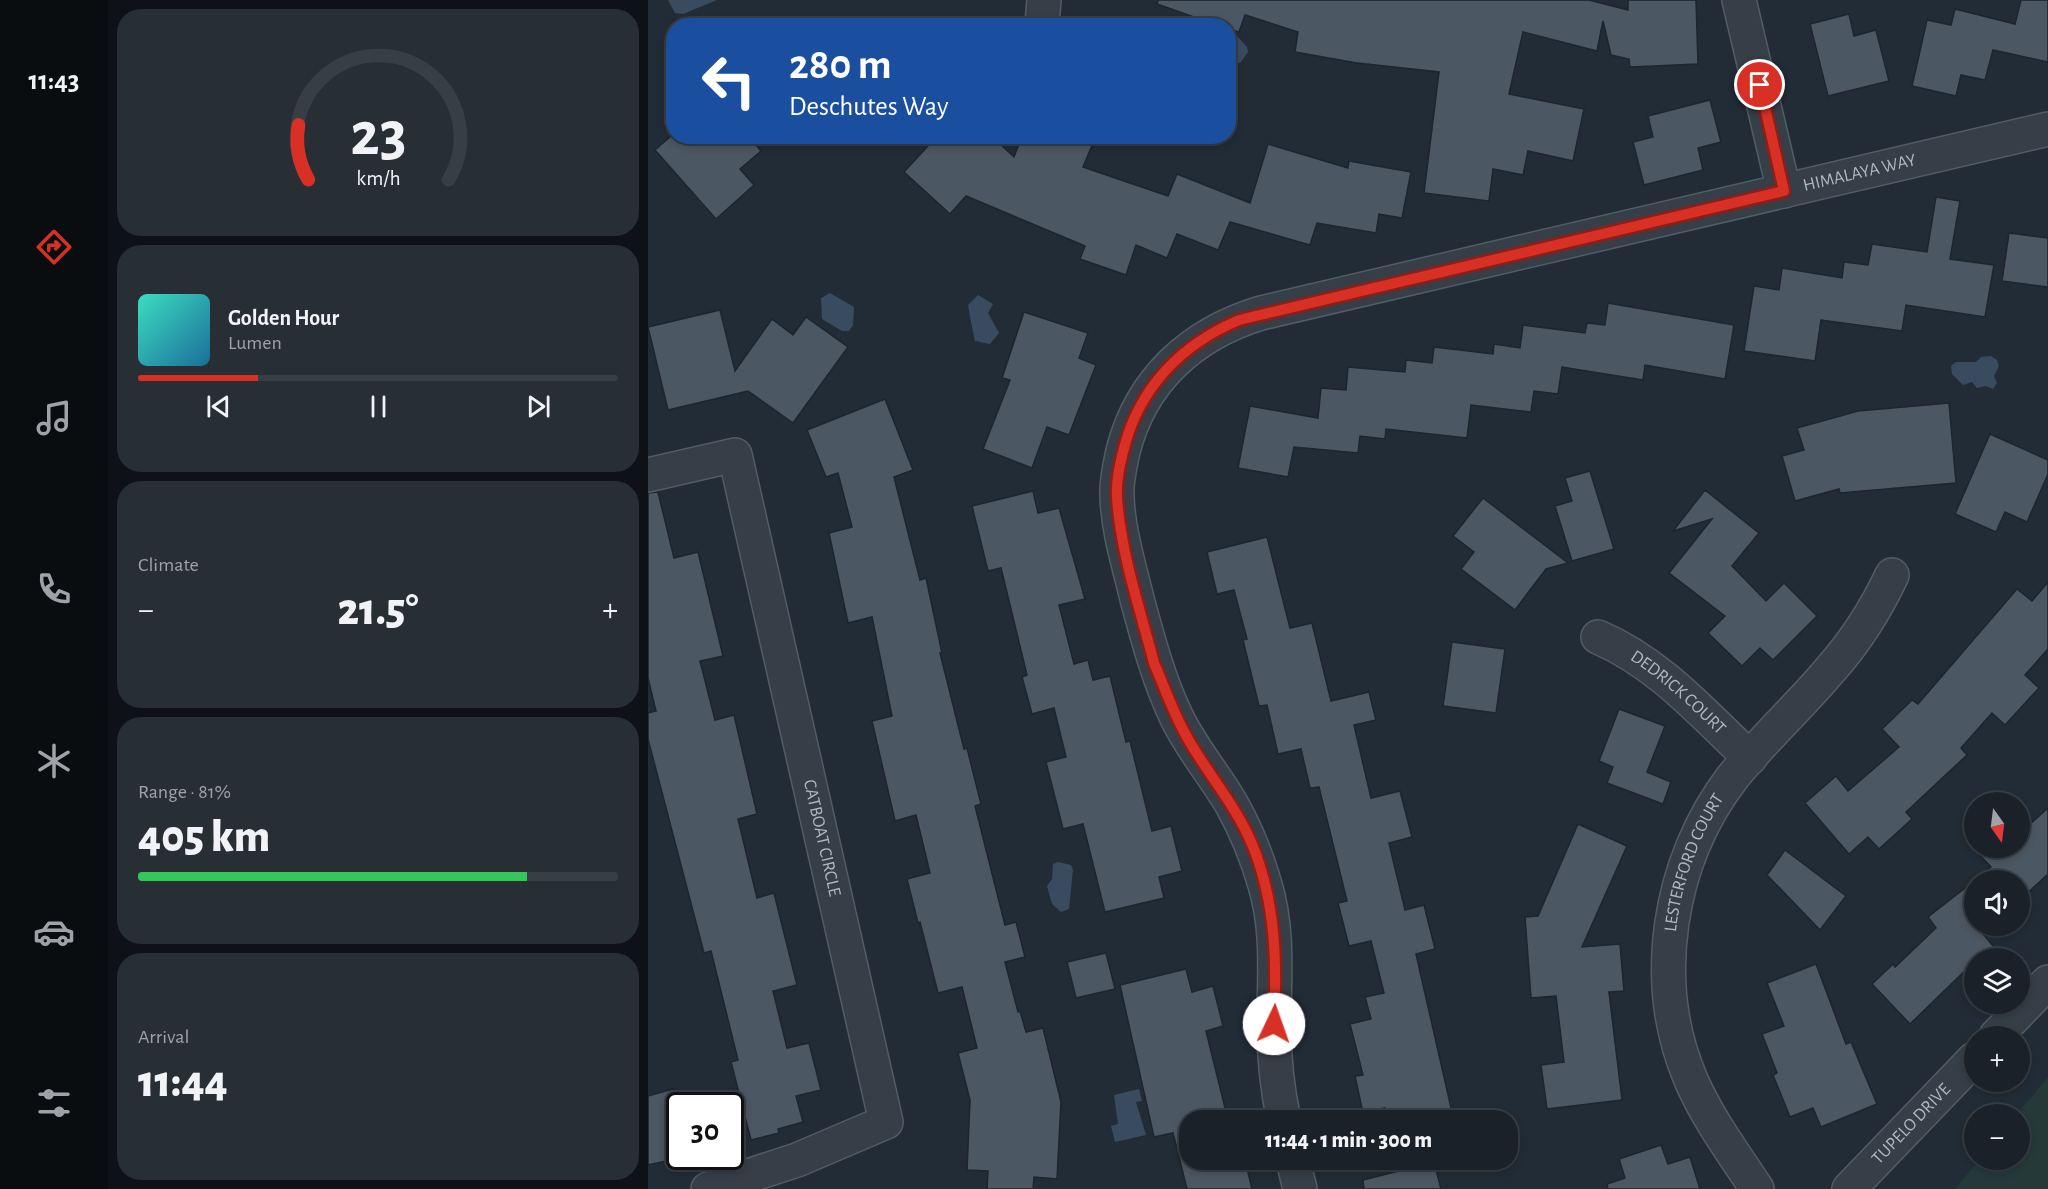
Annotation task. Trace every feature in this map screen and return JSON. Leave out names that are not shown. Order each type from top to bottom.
[{"type":"street","points":[[1739,0],[1784,191]]},
{"type":"street","name":"HIMALAYA WAY","points":[[1282,1110],[1276,1071],[1274,931],[1266,887],[1252,844],[1231,804],[1188,739],[1158,674],[1122,540],[1117,496],[1118,473],[1129,429],[1138,408],[1164,371],[1180,355],[1218,329],[1239,320],[2048,129]]},
{"type":"street","name":"CATBOAT CIRCLE","points":[[648,475],[735,454],[886,1122],[797,1160],[708,1189]]},
{"type":"street","name":"LESTERFORD COURT","points":[[1757,1189],[1701,1102],[1690,1078],[1670,1002],[1668,975],[1671,923],[1683,871],[1703,823],[1732,778],[1850,646],[1882,597],[1892,575]]},
{"type":"street","name":"DEDRICK COURT","points":[[1598,637],[1639,657],[1657,670],[1750,758]]},
{"type":"street","points":[[2008,1026],[2043,998]]},
{"type":"street","name":"TUPELO DRIVE","points":[[1849,1189],[1964,1069]]},
{"type":"street","points":[[1295,1170],[1300,1189]]},
{"type":"green space","points":[[2048,1077],[2048,1189],[1955,1189],[1971,1170],[2030,1170],[2030,1104],[2025,1104]]},
{"type":"water","points":[[668,0],[717,0],[683,14],[675,13]]},
{"type":"water","points":[[1238,37],[1247,47],[1248,52],[1241,62],[1236,64],[1236,38]]},
{"type":"water","points":[[830,293],[854,307],[853,325],[849,331],[842,331],[822,319],[821,298]]},
{"type":"water","points":[[978,295],[993,304],[988,313],[999,333],[990,344],[975,341],[968,305]]},
{"type":"water","points":[[1991,356],[1997,360],[1999,366],[1994,376],[1997,383],[1993,389],[1986,386],[1977,388],[1972,382],[1963,385],[1952,374],[1951,366],[1956,362],[1976,362],[1981,357]]},
{"type":"water","points":[[1058,862],[1071,865],[1073,870],[1069,909],[1061,912],[1052,904],[1047,886],[1052,879],[1053,864]]},
{"type":"water","points":[[1139,1089],[1142,1101],[1136,1102],[1146,1135],[1115,1142],[1111,1126],[1118,1124],[1114,1095]]},
{"type":"building","points":[[1158,0],[1589,0],[1628,10],[1628,0],[1696,0],[1698,64],[1630,67],[1629,59],[1611,55],[1603,21],[1597,51],[1523,32],[1509,94],[1584,109],[1573,161],[1528,151],[1523,175],[1493,169],[1489,201],[1424,193],[1439,72],[1357,63],[1295,52],[1298,32],[1245,15],[1239,32],[1236,31],[1236,18],[1196,18],[1157,4]]},
{"type":"building","points":[[2021,0],[2048,0],[2048,62],[1993,50],[1985,80],[1961,75],[1956,96],[1912,86],[1927,20],[1951,25],[1955,9],[2015,24]]},
{"type":"building","points":[[1849,14],[1854,36],[1876,30],[1889,81],[1828,96],[1810,24]]},
{"type":"building","points":[[1710,100],[1721,142],[1698,148],[1703,170],[1644,185],[1633,142],[1653,137],[1648,116]]},
{"type":"building","points":[[666,140],[666,144],[755,144],[761,151],[740,169],[754,185],[716,219],[655,150]]},
{"type":"building","points":[[930,144],[1000,144],[1014,157],[1019,144],[1093,144],[1083,167],[1168,196],[1177,174],[1250,203],[1268,144],[1348,168],[1349,161],[1411,172],[1402,218],[1379,214],[1376,233],[1317,223],[1310,245],[1230,222],[1218,250],[1177,234],[1167,258],[1136,245],[1126,275],[1080,259],[1085,246],[966,196],[950,214],[904,172]]},
{"type":"building","points":[[1936,197],[1960,201],[1950,259],[1994,265],[1985,317],[1906,305],[1902,331],[1821,320],[1815,361],[1744,351],[1754,286],[1779,290],[1782,268],[1842,278],[1844,262],[1868,265],[1872,244],[1927,252]]},
{"type":"building","points":[[2009,233],[2048,238],[2048,287],[2002,281]]},
{"type":"building","points":[[1608,303],[1734,325],[1725,379],[1645,365],[1643,380],[1562,367],[1558,394],[1534,391],[1531,412],[1471,405],[1467,438],[1386,429],[1385,439],[1360,436],[1358,453],[1294,447],[1288,477],[1238,468],[1250,406],[1318,418],[1321,388],[1346,390],[1348,367],[1405,372],[1406,360],[1432,363],[1434,347],[1493,354],[1494,344],[1520,348],[1523,325],[1585,333],[1587,323],[1605,325]]},
{"type":"building","points":[[720,310],[735,371],[772,319],[793,335],[806,317],[848,347],[793,423],[748,391],[668,410],[648,327]]},
{"type":"building","points":[[1024,312],[1088,333],[1079,358],[1096,365],[1069,435],[1047,427],[1032,468],[983,449],[1010,380],[1002,378]]},
{"type":"building","points":[[885,399],[913,470],[894,477],[920,580],[926,578],[942,653],[940,653],[964,749],[967,748],[981,804],[975,806],[1005,925],[1016,922],[1025,957],[1005,962],[1018,1012],[1020,1011],[1026,1032],[1043,1028],[1061,1102],[1057,1179],[1034,1177],[1033,1189],[987,1189],[988,1171],[967,1170],[970,1100],[958,1053],[977,1048],[962,987],[938,993],[920,922],[918,923],[907,879],[930,873],[916,815],[895,821],[872,721],[892,716],[872,617],[848,623],[829,533],[852,527],[838,473],[826,477],[807,430]]},
{"type":"building","points":[[1949,403],[1956,483],[1840,493],[1839,489],[1795,501],[1782,456],[1804,450],[1797,428],[1858,411]]},
{"type":"building","points":[[1990,434],[2048,460],[2048,474],[2027,522],[2005,512],[1996,532],[1955,514]]},
{"type":"building","points":[[1590,471],[1614,549],[1572,561],[1555,506],[1572,501],[1565,478]]},
{"type":"building","points":[[1705,490],[1759,533],[1732,566],[1766,601],[1784,583],[1817,616],[1773,660],[1760,648],[1742,666],[1708,633],[1725,616],[1669,573],[1712,519],[1673,531]]},
{"type":"building","points":[[1033,491],[1038,513],[1059,508],[1085,599],[1059,605],[1074,664],[1088,660],[1093,680],[1110,676],[1126,742],[1130,741],[1152,831],[1171,826],[1182,871],[1159,877],[1164,898],[1105,912],[1083,824],[1063,829],[1046,762],[1066,757],[1054,708],[1032,714],[1022,677],[1027,675],[1001,568],[988,571],[972,506]]},
{"type":"building","points":[[658,492],[674,558],[698,552],[723,656],[700,661],[715,720],[734,715],[757,814],[738,819],[757,898],[774,893],[797,985],[773,991],[787,1048],[809,1043],[821,1090],[796,1096],[803,1122],[778,1129],[779,1133],[751,1140],[744,1113],[744,1092],[739,1092],[731,1062],[738,1060],[711,951],[704,953],[648,739],[648,713],[656,711],[648,678],[648,493]]},
{"type":"building","points":[[1483,498],[1568,563],[1546,569],[1515,610],[1461,569],[1474,552],[1453,536]]},
{"type":"building","points":[[1267,537],[1290,628],[1312,623],[1331,701],[1369,692],[1376,720],[1354,725],[1371,798],[1400,791],[1412,837],[1389,843],[1405,910],[1424,905],[1435,949],[1416,954],[1452,1110],[1386,1110],[1385,1108],[1362,1110],[1355,1076],[1363,1075],[1350,1024],[1371,1019],[1365,997],[1384,993],[1371,941],[1349,946],[1338,903],[1347,901],[1319,787],[1310,788],[1301,749],[1278,754],[1267,705],[1259,706],[1243,640],[1247,639],[1234,590],[1217,594],[1207,552]]},
{"type":"building","points":[[2048,582],[2048,649],[2025,675],[2039,688],[2005,725],[1992,713],[1961,748],[1967,755],[1906,812],[1912,819],[1879,849],[1868,837],[1849,854],[1805,803],[1836,776],[1848,791],[1899,747],[1882,729],[1912,700],[1918,704],[2017,589],[2032,601]]},
{"type":"building","points":[[1452,642],[1505,649],[1496,713],[1443,706]]},
{"type":"building","points":[[1619,709],[1665,726],[1647,772],[1671,782],[1663,804],[1607,783],[1613,767],[1599,761]]},
{"type":"building","points":[[2048,808],[2048,874],[2030,891],[2030,870],[1987,870],[1991,867],[1982,858],[2030,858],[2030,824]]},
{"type":"building","points":[[1578,824],[1627,846],[1582,947],[1620,944],[1624,991],[1609,992],[1622,1100],[1547,1109],[1541,1065],[1564,1062],[1556,996],[1531,998],[1525,917],[1538,916]]},
{"type":"building","points":[[1785,850],[1846,896],[1820,930],[1767,875]]},
{"type":"building","points":[[1964,889],[1964,936],[1985,936],[1995,948],[1964,948],[1964,972],[1910,1024],[1872,984],[1893,964],[1895,967],[1936,928],[1928,917]]},
{"type":"building","points":[[1106,953],[1115,989],[1076,998],[1067,962]]},
{"type":"building","points":[[1816,964],[1846,1044],[1851,1042],[1877,1104],[1821,1127],[1813,1108],[1790,1117],[1773,1075],[1777,1073],[1762,1034],[1784,1026],[1767,983]]},
{"type":"building","points":[[1186,969],[1192,992],[1213,986],[1223,1026],[1206,1031],[1226,1110],[1179,1110],[1179,1157],[1173,1133],[1154,1137],[1120,985]]},
{"type":"building","points":[[673,1089],[674,1092],[666,1092],[666,1161],[648,1165],[648,1096]]},
{"type":"building","points":[[1661,1145],[1668,1164],[1690,1157],[1700,1189],[1608,1189],[1607,1184],[1625,1178],[1619,1159]]},
{"type":"building","points":[[1182,1170],[1247,1170],[1252,1189],[1187,1189]]},
{"type":"building","points":[[1402,1170],[1436,1170],[1441,1189],[1364,1189],[1363,1180]]},
{"type":"route","points":[[1274,1024],[1276,977],[1274,931],[1266,887],[1252,844],[1231,804],[1188,739],[1161,680],[1154,663],[1122,540],[1117,496],[1118,473],[1129,429],[1138,408],[1164,371],[1180,355],[1218,329],[1239,320],[1784,191],[1760,85]]}]
